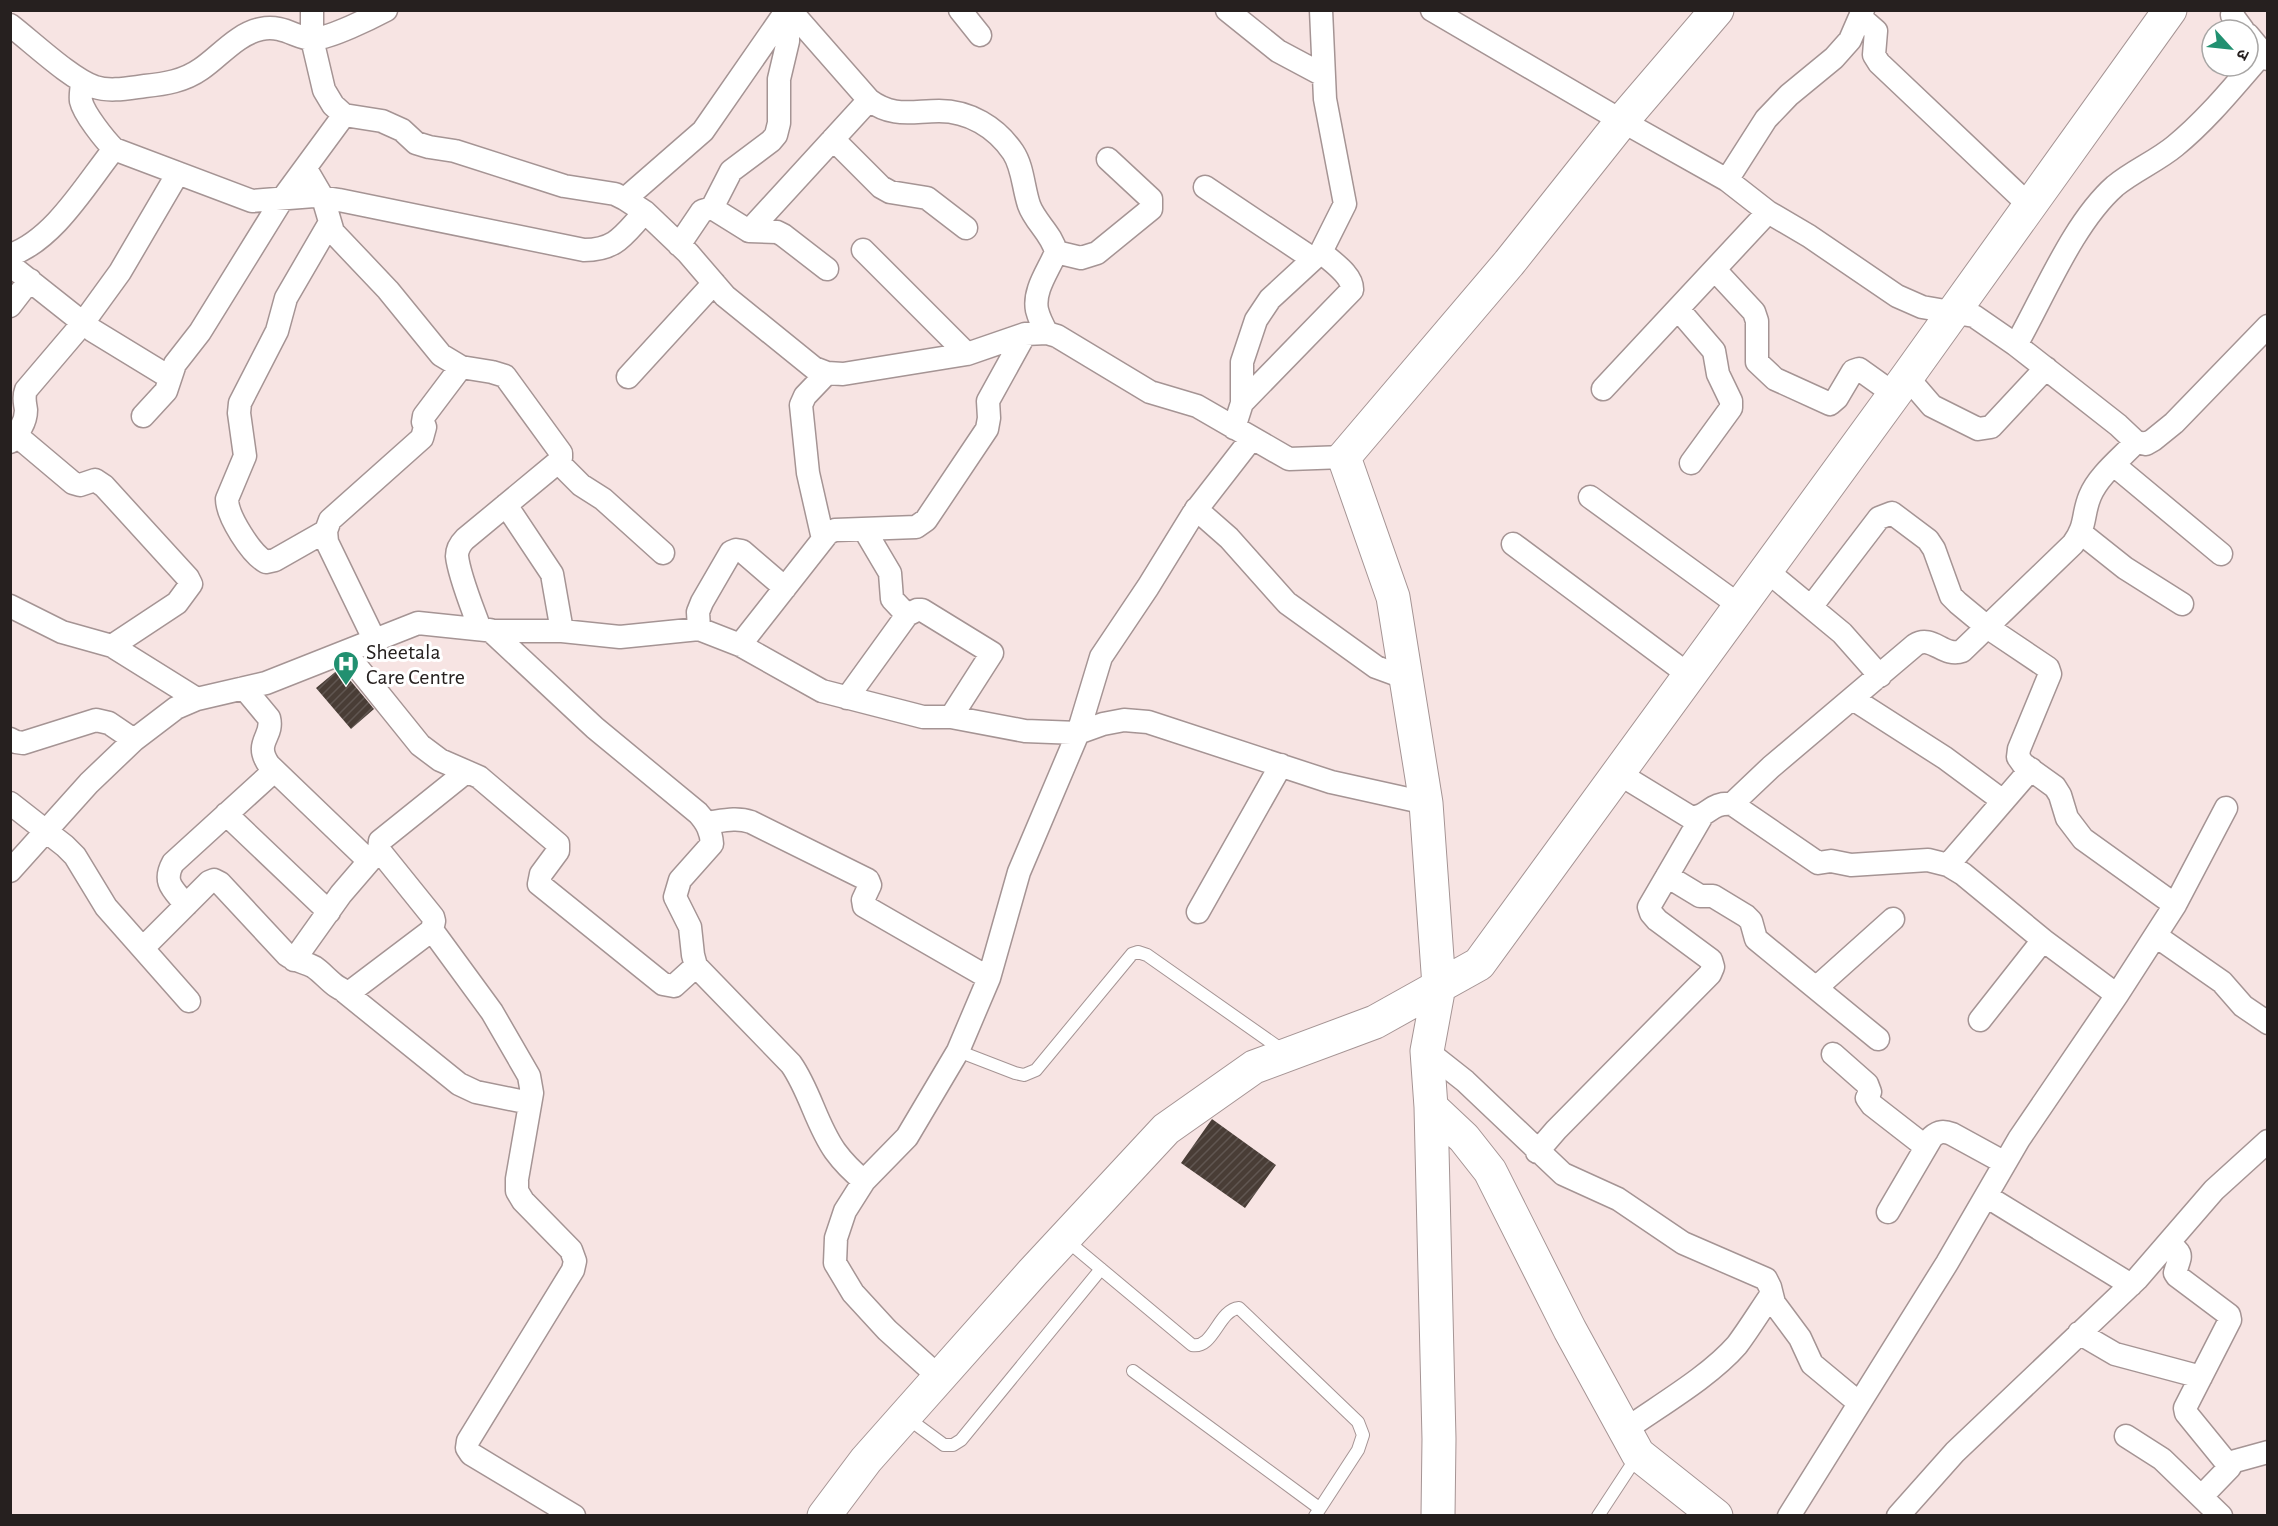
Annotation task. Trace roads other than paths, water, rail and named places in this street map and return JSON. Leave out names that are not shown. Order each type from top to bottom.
[{"type":"street","points":[[312,10],[312,39],[324,90],[333,105],[344,115],[382,121],[402,130],[416,143],[429,147],[455,151],[564,186],[615,195],[625,199],[645,212],[680,245],[725,296],[814,368],[826,374],[843,374],[967,354],[1036,333],[1057,336],[1150,392],[1197,406],[1289,459],[1344,457],[1509,263],[1622,122],[1717,10]]},
{"type":"street","points":[[10,25],[82,81],[97,88],[126,88],[164,84],[184,79],[201,70],[240,38],[259,29],[268,19],[312,39],[359,24],[386,10]]},
{"type":"street","points":[[740,645],[823,539],[835,530],[916,527],[926,520],[987,429],[989,424],[988,401],[1036,333],[1036,301],[1056,252],[1055,245],[1029,206],[1020,165],[1013,152],[993,130],[971,116],[954,112],[887,111],[869,100],[789,10]]},
{"type":"street","points":[[625,199],[703,131],[789,10]]},
{"type":"street","points":[[680,245],[702,211],[712,208],[731,171],[776,135],[779,123],[779,80],[788,41],[789,10]]},
{"type":"street","points":[[960,10],[980,34]]},
{"type":"street","points":[[1227,10],[1278,51],[1323,75]]},
{"type":"street","points":[[939,1377],[887,1330],[854,1293],[835,1263],[836,1238],[845,1211],[864,1181],[907,1137],[958,1051],[989,978],[1019,873],[1078,733],[1101,657],[1243,433],[1242,362],[1256,320],[1270,299],[1317,256],[1345,204],[1325,99],[1321,10]]},
{"type":"street","points":[[1432,10],[1622,122],[1727,180],[1768,212],[1809,236],[1897,296],[1922,307],[1974,316],[2046,368],[2136,442],[2146,444],[2174,423],[2268,326]]},
{"type":"street","points":[[824,1515],[866,1460],[939,1377],[1166,1129],[1254,1067],[1376,1022],[1479,964],[2170,10]]},
{"type":"street","points":[[1727,180],[1766,119],[1789,95],[1834,58],[1850,40],[1861,14],[1876,31],[1874,55],[1879,63],[2030,206]]},
{"type":"street","points":[[2016,345],[2071,243],[2092,212],[2115,186],[2178,144],[2265,56]]},
{"type":"street","points":[[82,81],[81,101],[85,110],[114,149],[252,201],[323,198],[398,211],[584,250],[600,250],[609,247],[645,212]]},
{"type":"street","points":[[749,231],[869,100]]},
{"type":"street","points":[[143,416],[166,391],[175,364],[200,332],[283,198],[344,115]]},
{"type":"street","points":[[833,139],[880,187],[890,192],[927,198],[966,228]]},
{"type":"street","points":[[10,255],[38,241],[52,229],[114,149]]},
{"type":"street","points":[[1056,252],[1081,258],[1097,253],[1151,208],[1151,199],[1108,159]]},
{"type":"street","points":[[306,169],[323,198],[329,224],[338,238],[388,290],[441,355],[461,367],[505,376],[561,453],[558,462],[459,546],[457,554],[485,629],[595,728],[698,813],[706,823],[712,844],[680,880],[675,897],[690,927],[696,966],[791,1064],[801,1078],[826,1137],[835,1151],[864,1181]]},
{"type":"street","points":[[112,646],[177,603],[190,584],[188,578],[104,486],[95,480],[80,484],[73,483],[13,439],[25,419],[18,399],[23,396],[83,323],[120,272],[178,173]]},
{"type":"street","points":[[1205,187],[1317,256],[1348,277],[1352,283],[1352,290],[1242,403]]},
{"type":"street","points":[[712,208],[749,231],[777,232],[783,235],[827,269]]},
{"type":"street","points":[[1603,389],[1768,212]]},
{"type":"street","points":[[326,531],[275,560],[266,562],[254,554],[227,507],[227,499],[244,456],[240,403],[277,331],[286,298],[329,224]]},
{"type":"street","points":[[863,250],[967,354]]},
{"type":"street","points":[[10,265],[83,323],[169,377]]},
{"type":"street","points":[[1715,270],[1754,312],[1757,321],[1757,362],[1775,380],[1830,404],[1837,398],[1853,371],[1859,369],[1900,385],[1932,406],[1978,429],[1984,429],[1991,427],[2046,368]]},
{"type":"street","points":[[10,306],[30,280]]},
{"type":"street","points":[[628,378],[714,283]]},
{"type":"street","points":[[1678,309],[1714,351],[1718,374],[1731,401],[1731,408],[1691,463]]},
{"type":"street","points":[[375,640],[327,542],[326,531],[330,520],[422,438],[425,433],[424,416],[461,367]]},
{"type":"street","points":[[823,539],[808,473],[801,405],[805,396],[826,374]]},
{"type":"street","points":[[1732,804],[1771,767],[1921,641],[1928,641],[1955,654],[1962,651],[2073,544],[2081,533],[2090,495],[2136,442]]},
{"type":"street","points":[[1344,457],[1393,597],[1426,803],[1439,986],[1427,1052],[1431,1107],[1439,1439],[1437,1515]]},
{"type":"street","points":[[558,462],[581,485],[603,499],[663,553]]},
{"type":"street","points":[[2114,465],[2221,554]]},
{"type":"street","points":[[1590,497],[1740,606]]},
{"type":"street","points":[[506,505],[552,574],[562,631]]},
{"type":"street","points":[[1196,509],[1229,538],[1287,603],[1376,667],[1406,678]]},
{"type":"street","points":[[1811,607],[1879,518],[1892,513],[1928,540],[1934,549],[1952,596],[1988,627],[2048,668],[2050,674],[2019,749],[2018,757],[2055,787],[2067,818],[2083,838],[2175,905]]},
{"type":"street","points":[[864,529],[890,573],[892,598],[907,615]]},
{"type":"street","points":[[2081,533],[2125,568],[2182,604]]},
{"type":"street","points":[[1513,544],[1689,675]]},
{"type":"street","points":[[699,629],[698,612],[702,602],[731,552],[742,551],[785,588]]},
{"type":"street","points":[[1766,570],[1842,633],[1880,676]]},
{"type":"street","points":[[10,606],[62,632],[112,646],[197,699]]},
{"type":"street","points":[[847,698],[907,615],[922,610],[993,653],[951,717]]},
{"type":"street","points":[[10,871],[88,783],[134,740],[176,708],[197,699],[266,683],[418,623],[485,629],[562,631],[620,637],[699,629],[740,645],[822,691],[923,717],[951,717],[1025,731],[1078,733],[1103,724],[1124,720],[1148,722],[1331,782],[1426,803]]},
{"type":"street","points":[[345,652],[420,745],[440,760],[479,777],[558,844],[558,851],[540,874],[539,884],[663,984],[674,986],[696,966]]},
{"type":"street","points":[[244,688],[269,718],[271,724],[261,749],[263,757],[274,771],[374,855],[433,917],[432,930],[358,988],[345,992]]},
{"type":"street","points":[[1853,699],[1945,758],[2003,801]]},
{"type":"street","points":[[10,739],[24,743],[96,720],[110,723],[134,740]]},
{"type":"street","points":[[1198,912],[1281,765]]},
{"type":"street","points":[[1948,865],[2031,769]]},
{"type":"street","points":[[186,905],[167,877],[173,863],[274,771]]},
{"type":"street","points":[[294,960],[374,855],[381,841],[466,772]]},
{"type":"street","points":[[1618,772],[1690,817],[1702,816]]},
{"type":"street","points":[[10,803],[75,856],[106,906],[189,1001]]},
{"type":"street","points":[[1537,1152],[1710,974],[1713,967],[1711,960],[1657,920],[1649,907],[1702,816],[1715,805],[1722,803],[1732,804],[1818,863],[1831,861],[1851,865],[1928,860],[1948,865],[1963,874],[2043,940],[2117,995]]},
{"type":"street","points":[[1789,1515],[1947,1263],[2005,1163],[2156,936],[2226,808]]},
{"type":"street","points":[[226,814],[329,912]]},
{"type":"street","points":[[706,823],[743,819],[868,880],[870,885],[863,900],[864,906],[989,978]]},
{"type":"street","points":[[1667,876],[1700,896],[1713,896],[1746,915],[1751,921],[1756,939],[1878,1039]]},
{"type":"street","points":[[142,948],[209,882],[214,880],[220,883],[286,955],[312,966],[459,1084],[476,1092],[530,1103]]},
{"type":"street","points":[[1816,988],[1893,919]]},
{"type":"street","points":[[432,930],[492,1012],[529,1076],[532,1093],[517,1179],[517,1191],[523,1201],[571,1250],[575,1261],[573,1270],[468,1441],[467,1448],[471,1454],[574,1515]]},
{"type":"street","points":[[2156,936],[2222,982],[2243,1006],[2268,1023]]},
{"type":"street","points":[[1980,1020],[2043,940]]},
{"type":"street","points":[[1427,1052],[1464,1081],[1563,1174],[1618,1199],[1683,1244],[1766,1280],[1774,1303],[1800,1338],[1812,1364],[1859,1403]]},
{"type":"street","points":[[1833,1053],[1867,1084],[1870,1092],[1867,1098],[1872,1106],[1926,1147]]},
{"type":"street","points":[[1431,1107],[1464,1138],[1490,1171],[1570,1330],[1632,1442],[1716,1515]]},
{"type":"street","points":[[1888,1212],[1932,1137],[1938,1133],[1944,1131],[2005,1163]]},
{"type":"street","points":[[1898,1515],[1955,1452],[2131,1284],[2214,1190],[2268,1141]]},
{"type":"street","points":[[1986,1196],[2131,1284]]},
{"type":"street","points":[[2168,1243],[2179,1250],[2181,1259],[2175,1273],[2177,1276],[2229,1315],[2230,1320],[2186,1404],[2186,1413],[2230,1467],[2228,1472],[2202,1496]]},
{"type":"street","points":[[1632,1442],[1737,1345],[1772,1295]]},
{"type":"street","points":[[2079,1333],[2115,1354],[2201,1377]]},
{"type":"street","points":[[2126,1436],[2152,1451],[2221,1515]]},
{"type":"street","points":[[2228,1463],[2268,1452]]},
{"type":"lane","points":[[958,1051],[1015,1073],[1024,1075],[1036,1070],[1132,954],[1138,952],[1147,955],[1288,1054]]},
{"type":"lane","points":[[1064,1238],[1192,1344],[1198,1346],[1204,1343],[1227,1313],[1239,1308],[1358,1422],[1363,1435],[1358,1450],[1317,1512],[1133,1371]]},
{"type":"lane","points":[[905,1416],[944,1445],[953,1445],[961,1440],[1101,1269]]},
{"type":"lane","points":[[1598,1515],[1632,1442]]},
{"type":"place","name":"Sheetala Care Centre","points":[[346,687]]}]
